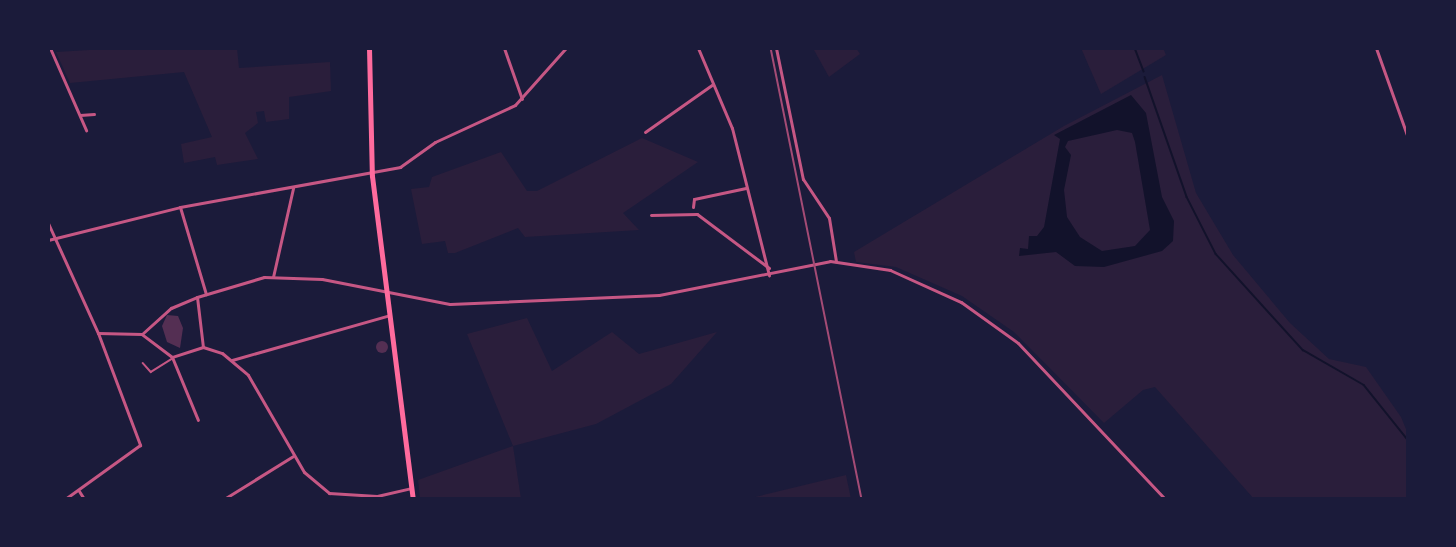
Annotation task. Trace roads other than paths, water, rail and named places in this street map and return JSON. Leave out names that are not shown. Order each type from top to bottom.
[{"type":"main road","points":[[369,48],[372,176],[413,499]]},
{"type":"street","points":[[50,48],[86,130]]},
{"type":"street","points":[[504,48],[522,99]]},
{"type":"street","points":[[48,240],[180,207],[372,176],[400,167],[435,142],[522,99],[566,48]]},
{"type":"street","points":[[698,48],[732,128],[769,275]]},
{"type":"street","points":[[776,48],[803,178],[829,218],[836,261]]},
{"type":"street","points":[[1376,48],[1408,138]]},
{"type":"street","points":[[645,132],[713,84]]},
{"type":"street","points":[[80,115],[94,114]]},
{"type":"street","points":[[273,277],[293,188]]},
{"type":"street","points":[[693,207],[694,199],[746,188]]},
{"type":"street","points":[[180,207],[206,294]]},
{"type":"street","points":[[651,215],[697,214],[769,268]]},
{"type":"street","points":[[48,223],[57,238],[98,333],[140,449],[64,499]]},
{"type":"street","points":[[142,334],[171,308],[206,294],[273,277],[322,279],[460,304],[659,295],[836,261],[905,274],[974,310],[1031,354],[1165,499]]},
{"type":"street","points":[[197,297],[202,347]]},
{"type":"street","points":[[232,360],[390,315]]},
{"type":"street","points":[[98,333],[142,334],[172,358],[198,420]]},
{"type":"street","points":[[172,358],[202,347],[232,360],[259,392],[304,472],[333,495],[377,496],[412,488]]},
{"type":"street","points":[[224,499],[293,456]]},
{"type":"street","points":[[79,491],[84,499]]},
{"type":"lane","points":[[142,363],[151,372],[172,358]]},
{"type":"waterway","points":[[1135,48],[1144,71]]},
{"type":"waterway","points":[[1145,77],[1187,197],[1216,254],[1303,350],[1364,385],[1408,440]]},
{"type":"railway","points":[[771,48],[862,499]]}]
